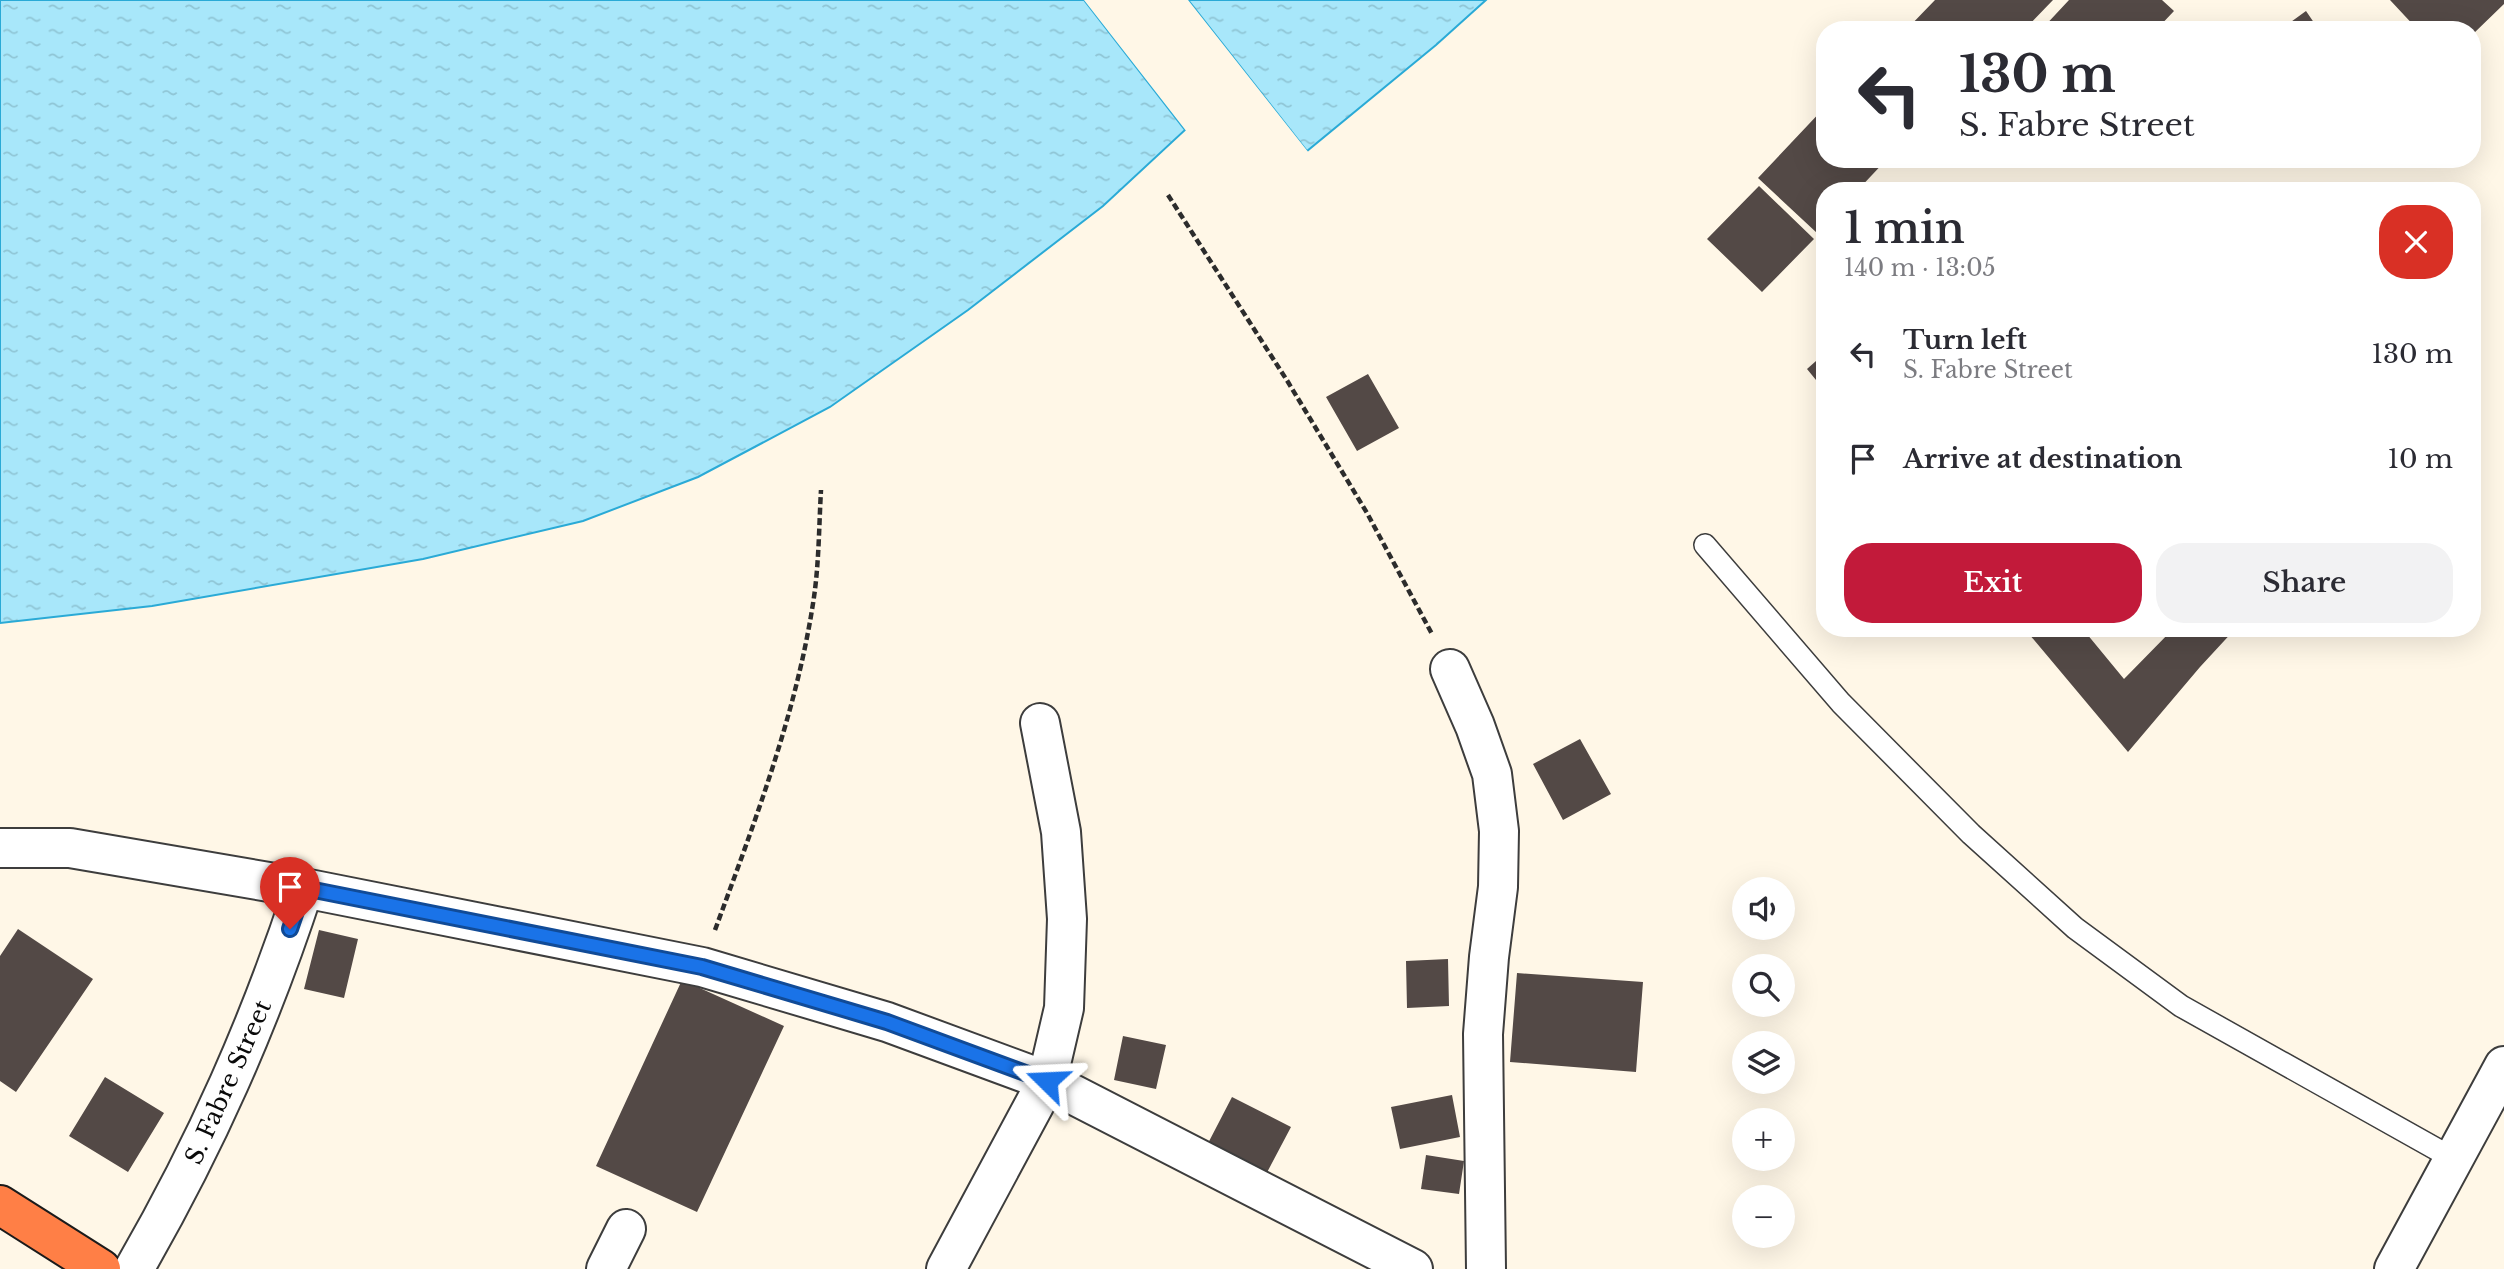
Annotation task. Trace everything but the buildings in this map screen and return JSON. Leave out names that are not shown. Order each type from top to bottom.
[{"type":"highway","points":[[0,1205],[101,1269]]},
{"type":"street","points":[[1450,669],[1492,774],[1499,831],[1498,887],[1483,1034],[1486,1269]]},
{"type":"street","points":[[946,1269],[1047,1081],[1064,1008],[1067,919],[1060,832],[1040,723]]},
{"type":"street","points":[[0,848],[70,848],[304,888],[702,967],[887,1022],[1047,1081],[1413,1269]]},
{"type":"street","name":"S. Fabre Street","points":[[134,1269],[203,1142],[244,1052],[277,971],[304,888]]},
{"type":"street","points":[[2394,1269],[2504,1066]]},
{"type":"street","points":[[606,1269],[626,1229]]},
{"type":"lane","points":[[1705,545],[1841,703],[1971,834],[2075,928],[2180,1006],[2454,1159]]},
{"type":"path","points":[[1168,195],[1288,382],[1367,513],[1450,669]]},
{"type":"path","points":[[702,967],[756,818],[791,710],[814,596],[821,490]]},
{"type":"water","points":[[0,0],[1084,0],[1185,130],[1103,206],[968,310],[830,407],[698,477],[583,521],[423,559],[152,606],[0,623]]},
{"type":"water","points":[[1188,0],[1486,0],[1436,45],[1307,151]]},
{"type":"pier","points":[[1084,0],[1088,0],[1188,128],[1187,132]]},
{"type":"pier","points":[[1185,0],[1188,0],[1309,153],[1304,153]]},
{"type":"route","points":[[290,929],[304,888],[702,967],[887,1022],[1047,1081]]}]
